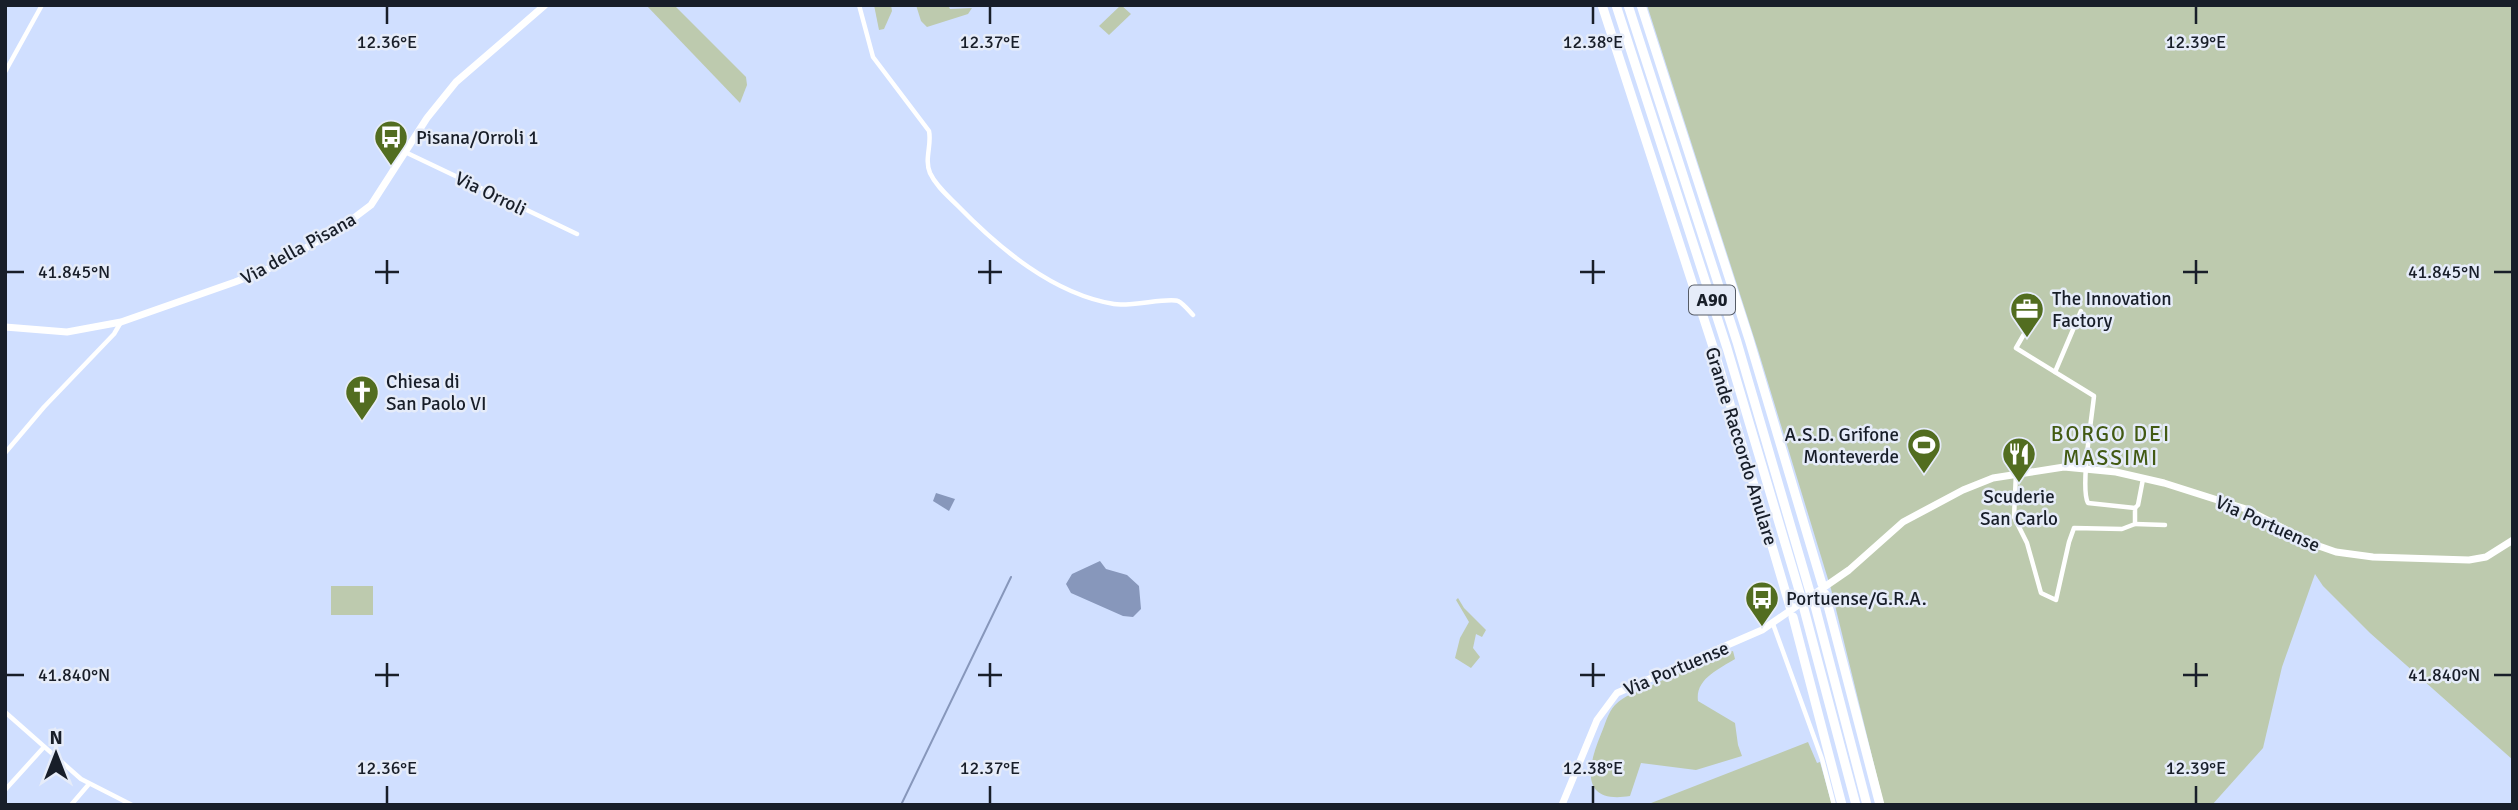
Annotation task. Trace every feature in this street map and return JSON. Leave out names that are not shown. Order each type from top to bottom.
[{"type":"highway","name":"Grande Raccordo Anulare","points":[[1602,5],[1715,353],[1790,607]]},
{"type":"highway","name":"Grande Raccordo Anulare","points":[[1616,5],[1727,348],[1801,597]]},
{"type":"highway","name":"Grande Raccordo Anulare","points":[[1628,5],[1737,342],[1810,592]]},
{"type":"highway","name":"Grande Raccordo Anulare","points":[[1642,5],[1826,584]]},
{"type":"highway","points":[[1825,594],[1880,805]]},
{"type":"highway","points":[[1814,602],[1867,805]]},
{"type":"highway","points":[[1804,609],[1856,805]]},
{"type":"highway","points":[[1789,616],[1842,805]]},
{"type":"main road","name":"Via della Pisana","points":[[5,327],[60,332],[121,322],[268,269],[338,230],[371,205],[427,118],[456,82],[545,5]]},
{"type":"main road","name":"Via Portuense","points":[[1562,805],[1597,720],[1616,693],[1744,639],[1789,616],[1826,584],[1862,559],[1903,522],[1983,481],[2015,473],[2064,467],[2087,468],[2144,478],[2246,509],[2316,545],[2336,552],[2419,560],[2469,560],[2486,557],[2513,540]]},
{"type":"street","points":[[5,72],[42,5]]},
{"type":"street","points":[[859,5],[873,57],[929,131],[928,161],[931,175],[973,222],[1021,261],[1075,292],[1119,305],[1174,300],[1180,302],[1193,315]]},
{"type":"street","name":"Via Orroli","points":[[405,152],[577,234]]},
{"type":"street","points":[[2055,372],[2081,311]]},
{"type":"street","points":[[2028,321],[2027,329],[2016,348],[2094,396],[2087,468],[2088,503],[2135,508]]},
{"type":"street","points":[[5,453],[44,407],[114,334],[121,322]]},
{"type":"street","points":[[2015,473],[2014,517],[2028,543],[2041,593],[2049,598],[2056,600],[2074,528],[2122,529],[2135,524],[2165,525]]},
{"type":"street","points":[[2135,524],[2135,508],[2144,478]]},
{"type":"street","points":[[1773,624],[1822,758],[1835,805]]},
{"type":"street","points":[[5,712],[89,784],[132,805]]},
{"type":"street","points":[[5,790],[44,747]]},
{"type":"street","points":[[71,805],[89,784]]},
{"type":"green space","points":[[646,5],[674,5],[746,77],[747,85],[740,103]]},
{"type":"green space","points":[[874,5],[891,5],[892,11],[884,29],[879,30]]},
{"type":"green space","points":[[916,5],[948,5],[950,9],[972,8],[968,14],[927,27],[921,21]]},
{"type":"green space","points":[[1121,5],[1131,14],[1109,35],[1099,26]]},
{"type":"green space","points":[[1647,5],[2513,5],[2513,760],[2370,633],[2323,586],[2315,574],[2282,667],[2263,748],[2212,805],[1884,805],[1831,589],[1758,350]]},
{"type":"green space","points":[[331,586],[373,586],[373,615],[331,615]]},
{"type":"green space","points":[[1458,598],[1486,630],[1482,637],[1476,634],[1473,648],[1480,657],[1471,668],[1455,658],[1460,638],[1469,622],[1456,600]]},
{"type":"green space","points":[[1733,651],[1735,659],[1704,681],[1698,693],[1698,701],[1735,723],[1742,756],[1696,770],[1641,763],[1630,796],[1614,797],[1595,789],[1591,771],[1593,759],[1610,711],[1615,705],[1631,694]]},
{"type":"green space","points":[[1808,742],[1817,763],[1820,762],[1832,805],[1646,805]]},
{"type":"water","points":[[936,493],[955,499],[949,511],[933,501]]},
{"type":"water","points":[[1100,561],[1106,569],[1127,575],[1139,586],[1141,609],[1133,617],[1123,616],[1071,593],[1066,584],[1072,574]]},
{"type":"waterway","points":[[901,805],[1011,577]]},
{"type":"place","name":"Pisana/Orroli 1","points":[[391,167]]},
{"type":"place","name":"The Innovation Factory","points":[[2027,339]]},
{"type":"place","name":"Chiesa di San Paolo VI","points":[[362,422]]},
{"type":"place","name":"A.S.D. Grifone Monteverde","points":[[1924,475]]},
{"type":"place","name":"Scuderie San Carlo","points":[[2019,484]]},
{"type":"place","name":"Portuense/G.R.A.","points":[[1762,628]]},
{"type":"district","name":"BORGO DEI MASSIMI","points":[[2111,446]]}]
